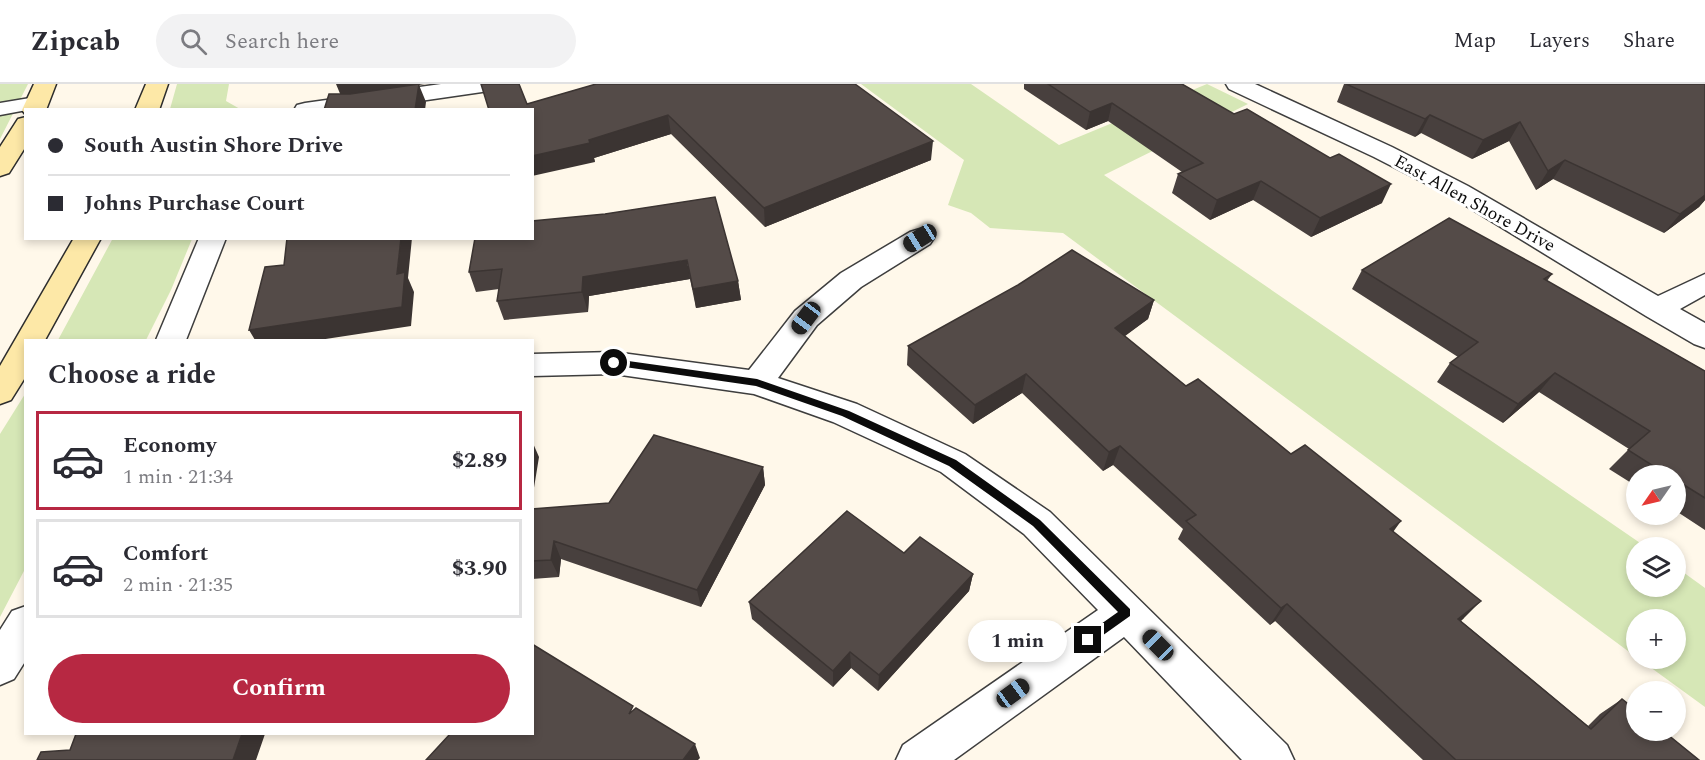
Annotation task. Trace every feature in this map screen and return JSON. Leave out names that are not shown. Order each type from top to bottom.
[{"type":"main road","points":[[148,108],[157,84]]},
{"type":"main road","points":[[0,168],[24,125]]},
{"type":"main road","points":[[31,339],[87,240]]},
{"type":"main road","points":[[0,392],[24,352]]},
{"type":"street","points":[[319,108],[489,84]]},
{"type":"street","name":"East Allen Shore Drive","points":[[1243,85],[1460,191],[1705,337]]},
{"type":"street","points":[[757,383],[806,318],[851,280],[920,238]]},
{"type":"street","points":[[171,339],[212,240]]},
{"type":"street","points":[[1656,309],[1705,283]]},
{"type":"street","points":[[534,365],[614,363],[757,383],[845,413],[953,463],[1037,523],[1272,760]]},
{"type":"street","points":[[918,760],[1126,613]]},
{"type":"street","points":[[0,666],[24,626]]},
{"type":"lane","points":[[0,109],[35,105]]},
{"type":"green space","points":[[0,84],[28,84],[0,139]]},
{"type":"green space","points":[[177,84],[229,84],[226,101],[238,108],[170,108]]},
{"type":"green space","points":[[861,84],[971,84],[1059,145],[1207,84],[1248,104],[1104,175],[1631,537],[1626,537],[1626,597],[1686,597],[1686,574],[1705,588],[1705,707],[1686,693],[1686,681],[1669,681],[1653,669],[1686,669],[1686,609],[1626,609],[1626,650],[1063,233],[990,228],[971,213],[948,205],[964,160]]},
{"type":"green space","points":[[112,240],[192,240],[171,290],[146,339],[59,339]]},
{"type":"green space","points":[[24,396],[24,571],[0,617],[0,434]]},
{"type":"building","points":[[419,84],[415,108],[325,108],[329,94],[350,94]]},
{"type":"building","points":[[481,84],[519,84],[527,104],[596,84],[855,84],[933,141],[764,208],[668,115],[589,140],[590,143],[534,156],[534,108],[488,108]]},
{"type":"building","points":[[1048,84],[1182,84],[1234,114],[1247,109],[1330,158],[1339,154],[1391,184],[1320,218],[1261,181],[1217,200],[1178,174],[1203,163],[1112,103],[1090,112]]},
{"type":"building","points":[[1346,84],[1705,84],[1705,195],[1680,214],[1565,160],[1548,171],[1520,122],[1483,140],[1430,115],[1425,119]]},
{"type":"building","points":[[715,197],[738,281],[693,289],[687,260],[583,277],[582,292],[497,301],[502,269],[469,272],[475,240],[534,240],[534,221],[605,214]]},
{"type":"building","points":[[1449,218],[1552,274],[1544,279],[1705,371],[1705,498],[1686,486],[1686,465],[1652,465],[1628,450],[1650,431],[1555,373],[1518,404],[1450,363],[1478,342],[1362,270]]},
{"type":"building","points":[[287,240],[401,240],[397,274],[405,272],[402,307],[249,330],[265,267],[284,265]]},
{"type":"building","points":[[1072,250],[1154,300],[1115,328],[1186,386],[1198,379],[1291,454],[1305,445],[1401,521],[1390,529],[1481,601],[1458,619],[1591,729],[1622,699],[1626,702],[1626,741],[1676,741],[1699,760],[1456,760],[1287,604],[1281,608],[1186,521],[1196,515],[1120,446],[1109,452],[1026,374],[975,405],[908,346],[1018,285]]},
{"type":"building","points":[[654,435],[763,467],[697,590],[554,541],[551,560],[534,561],[534,509],[609,503]]},
{"type":"building","points":[[847,511],[904,553],[920,537],[973,574],[879,675],[850,652],[833,671],[749,602]]},
{"type":"building","points":[[534,645],[633,706],[629,714],[636,708],[695,744],[683,760],[426,760],[449,735],[534,735]]},
{"type":"building","points":[[76,735],[242,735],[233,760],[37,760],[41,752],[70,750]]},
{"type":"route","points":[[614,363],[757,383],[845,413],[953,463],[1037,523],[1126,613],[1088,640]]}]
